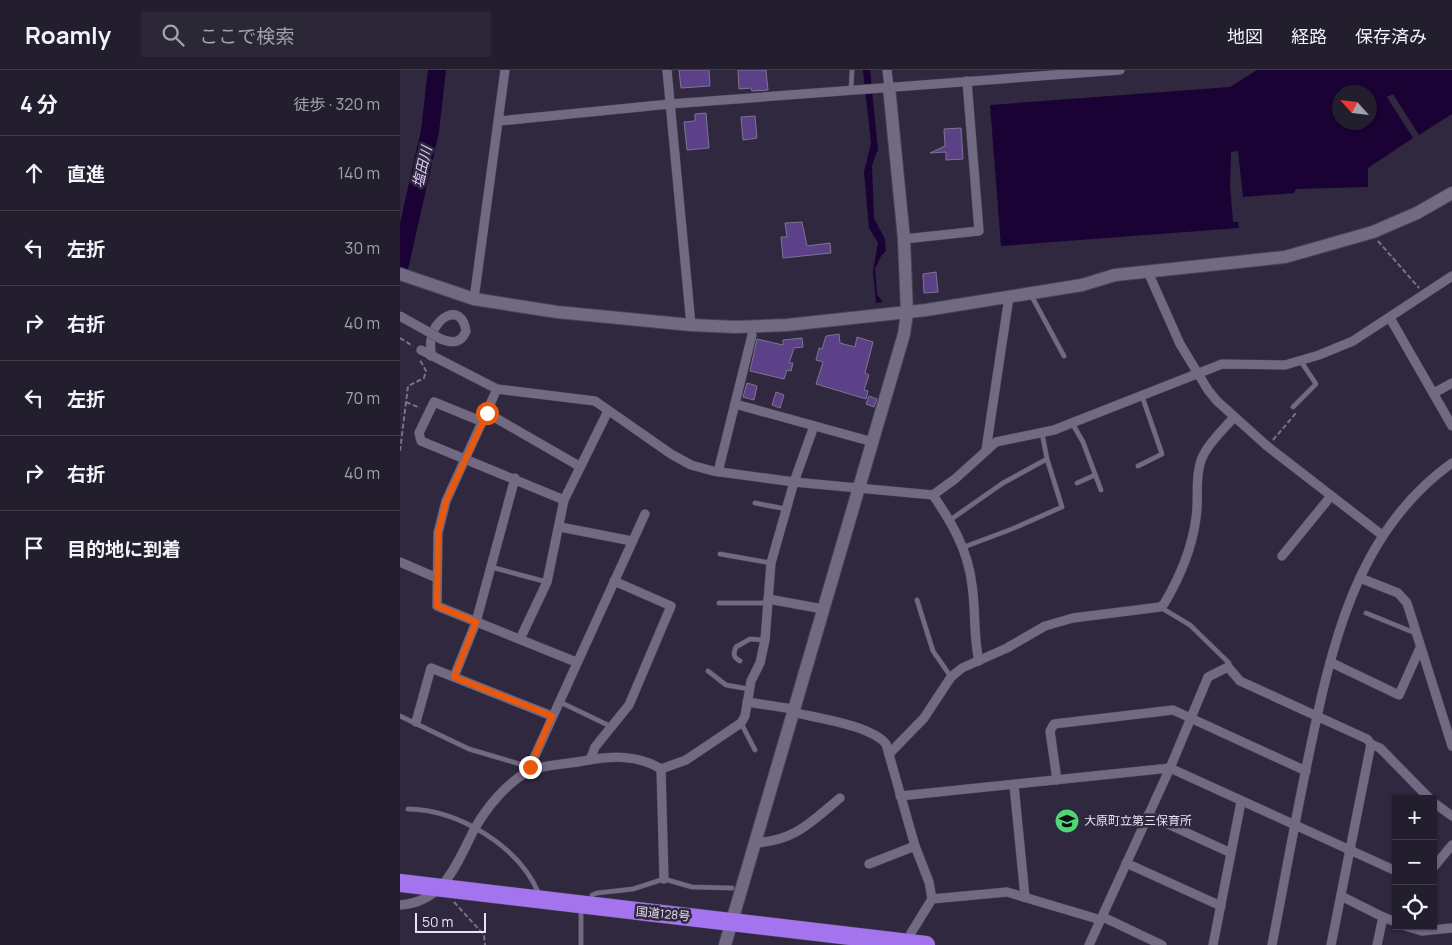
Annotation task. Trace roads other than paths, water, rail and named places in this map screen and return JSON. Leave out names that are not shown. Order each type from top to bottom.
[{"type":"highway","name":"国道128号","points":[[400,883],[542,901],[586,900],[731,921],[832,939],[926,945]]},
{"type":"street","points":[[474,299],[506,70]]},
{"type":"street","points":[[667,70],[691,325]]},
{"type":"street","points":[[725,945],[756,842],[792,710],[860,487],[904,334],[907,313],[904,239],[887,70]]},
{"type":"street","points":[[499,121],[670,104],[1120,70]]},
{"type":"street","points":[[904,239],[979,231],[967,81]]},
{"type":"street","points":[[400,274],[474,299],[557,312],[691,325],[735,327],[787,325],[907,313],[1082,285],[1115,275],[1285,257],[1373,232],[1418,213],[1452,193]]},
{"type":"street","points":[[1148,272],[1180,344],[1208,390],[1234,417],[1267,446],[1382,535]]},
{"type":"street","points":[[420,350],[497,388],[595,401],[671,454],[691,465],[718,472],[794,482],[933,494],[955,479],[996,442],[1042,433],[1072,423],[1222,364],[1285,365],[1353,341],[1452,276]]},
{"type":"street","points":[[986,450],[1009,297]]},
{"type":"street","points":[[400,316],[441,339],[449,343],[463,338],[466,331],[463,319],[449,314],[442,318],[430,338],[431,356]]},
{"type":"street","points":[[1390,318],[1452,426]]},
{"type":"street","points":[[718,472],[752,334]]},
{"type":"street","points":[[1434,393],[1452,383]]},
{"type":"street","points":[[497,388],[446,501],[438,533],[437,606],[576,662]]},
{"type":"street","points":[[483,422],[434,402],[420,433],[421,441],[515,478],[564,500]]},
{"type":"street","points":[[735,404],[873,442]]},
{"type":"street","points":[[520,639],[547,582],[560,527],[564,500],[579,466],[608,411]]},
{"type":"street","points":[[487,413],[579,466]]},
{"type":"street","points":[[890,754],[924,718],[951,677],[962,668],[979,661],[1044,626],[1073,618],[1160,607],[1180,578],[1188,554],[1196,518],[1200,463],[1207,450],[1234,417]]},
{"type":"street","points":[[529,769],[620,756],[640,760],[661,769],[686,760],[741,723],[745,716],[751,681],[760,663],[765,640],[771,563],[794,482],[814,426]]},
{"type":"street","points":[[1272,945],[1294,825],[1340,624],[1360,578],[1382,535],[1430,478],[1452,462]]},
{"type":"street","points":[[454,677],[476,622],[515,478]]},
{"type":"street","points":[[933,494],[950,520],[964,547],[972,585],[976,647],[979,661]]},
{"type":"street","points":[[1282,556],[1330,496]]},
{"type":"street","points":[[400,905],[416,904],[440,887],[459,864],[476,827],[500,795],[529,769],[576,662],[645,514]]},
{"type":"street","points":[[560,527],[632,540]]},
{"type":"street","points":[[400,562],[437,578]]},
{"type":"street","points":[[1360,578],[1398,593],[1407,604],[1452,746]]},
{"type":"street","points":[[590,760],[595,747],[629,705],[671,606],[614,581]]},
{"type":"street","points":[[768,601],[823,609]]},
{"type":"street","points":[[1330,662],[1399,695],[1420,648]]},
{"type":"street","points":[[1089,945],[1170,768],[1208,677],[1228,667],[1240,680],[1317,718],[1367,739],[1371,744],[1380,748],[1426,795]]},
{"type":"street","points":[[416,722],[431,668],[552,716]]},
{"type":"street","points":[[747,702],[792,710],[869,732],[881,738],[890,754],[900,796],[915,846],[929,882],[932,899],[907,944]]},
{"type":"street","points":[[1057,780],[1050,731],[1054,724],[1173,710],[1306,771]]},
{"type":"street","points":[[1331,945],[1371,744]]},
{"type":"street","points":[[900,796],[1170,768],[1392,869]]},
{"type":"street","points":[[661,769],[664,879]]},
{"type":"street","points":[[1014,785],[1026,896]]},
{"type":"street","points":[[756,842],[768,842],[798,833],[840,798]]},
{"type":"street","points":[[1213,945],[1241,802]]},
{"type":"street","points":[[1437,805],[1452,816]]},
{"type":"street","points":[[1148,815],[1231,853]]},
{"type":"street","points":[[1437,863],[1452,845]]},
{"type":"street","points":[[869,864],[915,846]]},
{"type":"street","points":[[1126,863],[1221,906]]},
{"type":"street","points":[[932,899],[1007,892],[1102,918],[1162,945]]},
{"type":"street","points":[[1341,896],[1392,920]]},
{"type":"street","points":[[1377,945],[1383,917]]},
{"type":"street","points":[[1437,930],[1452,928]]},
{"type":"street","points":[[1419,930],[1432,930]]},
{"type":"lane","points":[[852,70],[852,90]]},
{"type":"lane","points":[[1030,294],[1064,356]]},
{"type":"lane","points":[[1293,407],[1316,384],[1300,360]]},
{"type":"lane","points":[[1138,466],[1162,454],[1142,396]]},
{"type":"lane","points":[[1072,423],[1083,442],[1101,490]]},
{"type":"lane","points":[[964,547],[1062,507],[1047,460],[1042,433]]},
{"type":"lane","points":[[950,520],[1004,483],[1047,460]]},
{"type":"lane","points":[[1077,483],[1095,474]]},
{"type":"lane","points":[[755,503],[786,509]]},
{"type":"lane","points":[[720,554],[771,563]]},
{"type":"lane","points":[[491,567],[547,582]]},
{"type":"lane","points":[[917,600],[933,651],[951,677]]},
{"type":"lane","points":[[719,602],[768,601]]},
{"type":"lane","points":[[1160,607],[1190,625],[1229,663],[1228,667]]},
{"type":"lane","points":[[1366,613],[1416,633]]},
{"type":"lane","points":[[740,662],[735,658],[734,653],[736,647],[742,641],[750,639],[765,640]]},
{"type":"lane","points":[[708,671],[726,685],[749,689]]},
{"type":"lane","points":[[559,702],[612,728]]},
{"type":"lane","points":[[400,716],[469,749],[529,769]]},
{"type":"lane","points":[[741,723],[756,750]]},
{"type":"lane","points":[[408,809],[429,810],[476,827],[515,859],[535,885],[542,901]]},
{"type":"lane","points":[[581,945],[586,900],[597,893],[633,889],[664,879],[676,884],[692,887],[732,888]]},
{"type":"waterway","name":"塩田川","points":[[400,264],[430,131],[437,70]]},
{"type":"place","name":"大原町立第三保育所","points":[[1067,821]]}]
